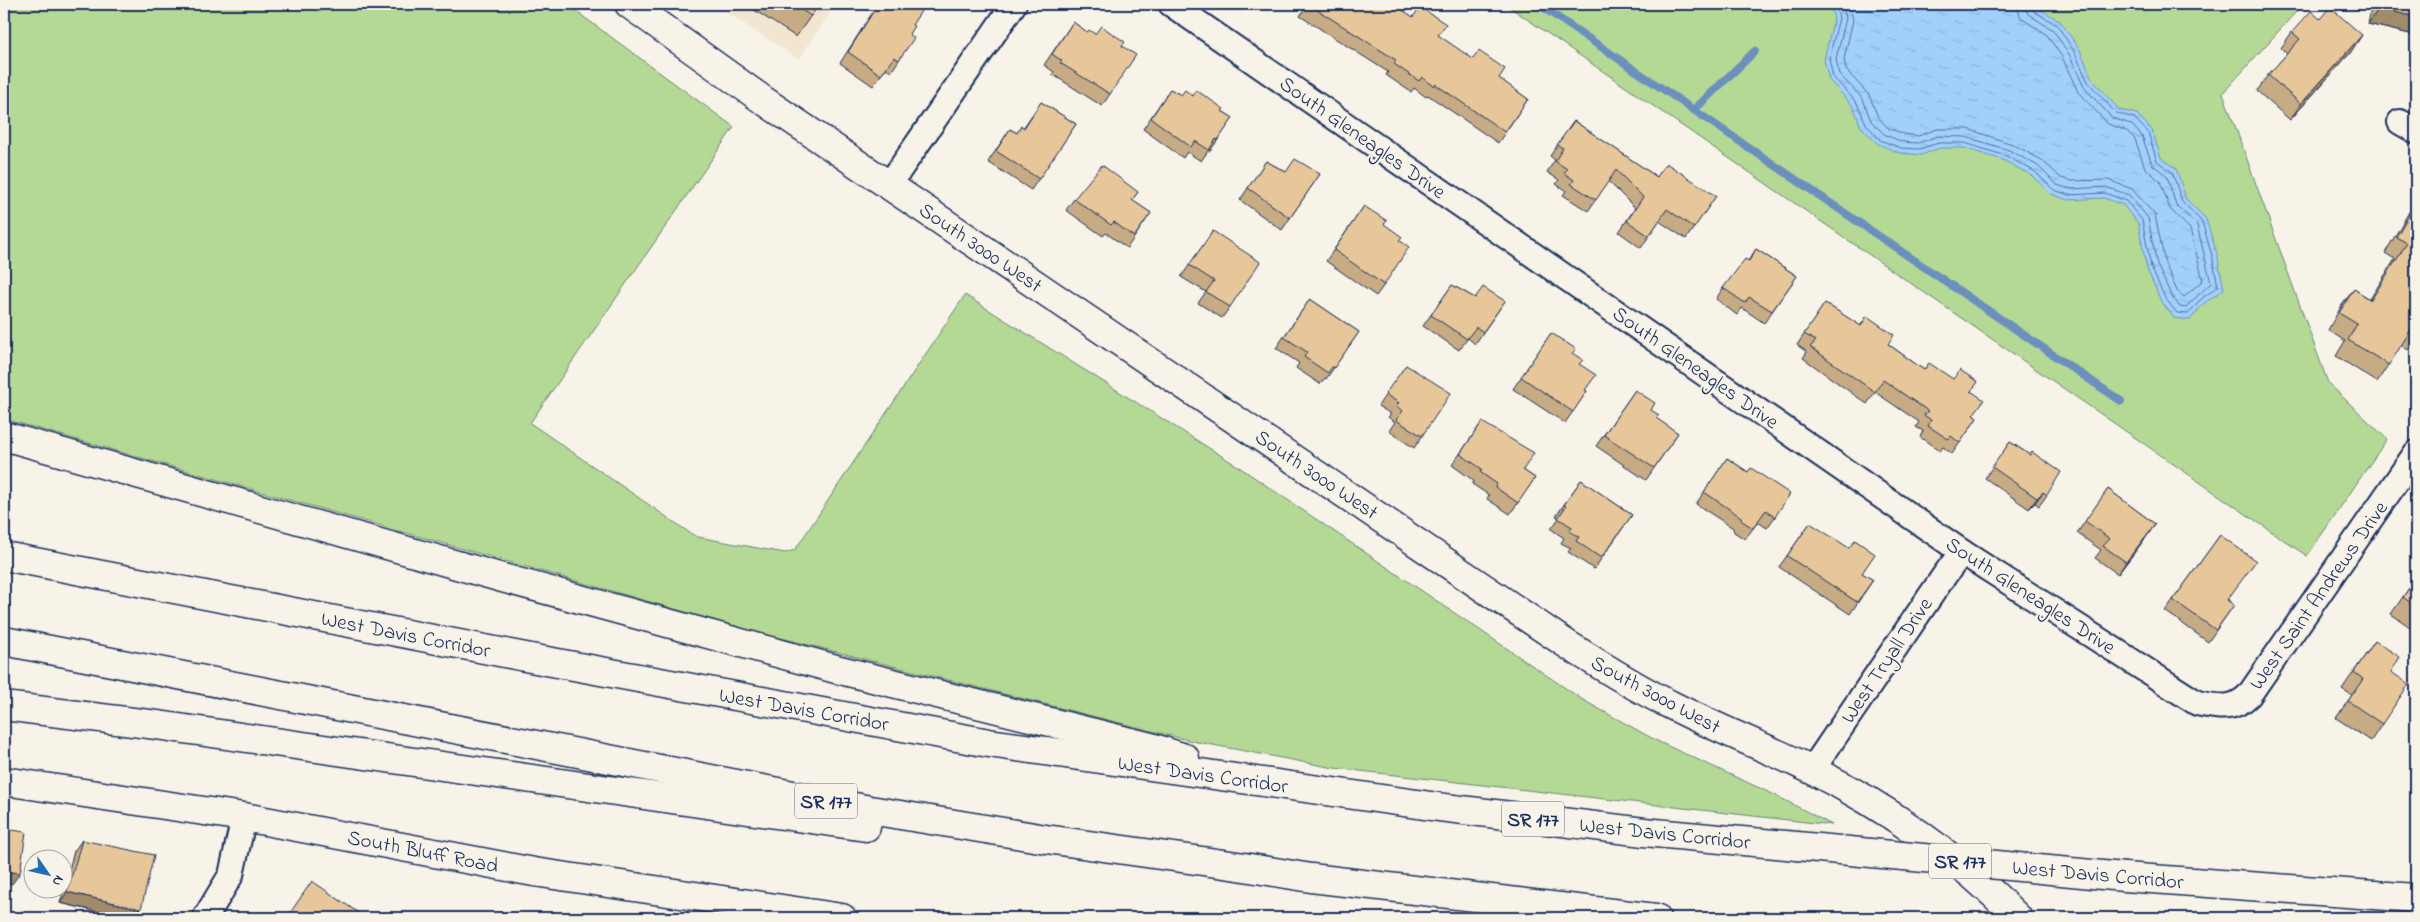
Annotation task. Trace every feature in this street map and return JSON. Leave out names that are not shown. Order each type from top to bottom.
[{"type":"main road","name":"South 3000 West","points":[[629,4],[763,100],[1565,643],[1671,705],[1812,770],[1855,794],[1927,841],[1971,875],[2018,918]]},
{"type":"main road","points":[[4,436],[677,626],[855,674],[1151,747],[1270,784]]},
{"type":"main road","name":"West Davis Corridor","points":[[4,556],[536,659],[970,739],[1270,784],[1644,832],[2124,877],[2416,898]]},
{"type":"main road","name":"SR 177","points":[[4,641],[870,810],[1046,839],[1311,878],[1656,918]]},
{"type":"main road","points":[[4,706],[186,729],[1128,865],[1238,866]]},
{"type":"main road","name":"South Bluff Road","points":[[4,782],[244,818],[534,872],[842,918]]},
{"type":"street","points":[[888,185],[1014,4]]},
{"type":"street","name":"South Gleneagles Drive","points":[[1171,4],[1962,552],[2197,703],[2223,708],[2232,706]]},
{"type":"street","name":"West Saint Andrews Drive","points":[[2232,706],[2241,703],[2249,695],[2416,453]]},
{"type":"street","name":"West Tryall Drive","points":[[1812,770],[1962,552]]},
{"type":"street","points":[[205,918],[230,875],[244,818]]},
{"type":"shaded area","points":[[713,4],[836,4],[799,59]]},
{"type":"green space","points":[[4,4],[566,4],[734,127],[530,423],[690,533],[698,537],[785,553],[795,550],[965,295],[1236,465],[1583,700],[1657,741],[1777,796],[1832,825],[1334,768],[1192,741],[749,630],[4,419]]},
{"type":"green space","points":[[1505,4],[2303,4],[2223,93],[2328,383],[2387,439],[2307,556]]},
{"type":"water","points":[[1830,4],[2031,4],[2060,21],[2079,48],[2092,79],[2119,110],[2137,114],[2152,130],[2161,158],[2176,168],[2186,199],[2206,219],[2217,254],[2224,289],[2202,305],[2190,320],[2174,318],[2161,301],[2147,269],[2138,223],[2123,205],[2104,198],[2068,200],[2051,194],[2031,175],[2003,160],[1964,148],[1940,148],[1921,155],[1900,153],[1878,144],[1861,127],[1853,106],[1829,80],[1824,60],[1834,18]]},
{"type":"building","points":[[792,4],[819,4],[811,16]]},
{"type":"building","points":[[878,4],[888,8],[891,4],[919,4],[923,8],[912,25],[914,26],[909,34],[914,38],[899,60],[894,57],[881,75],[848,52]]},
{"type":"building","points":[[1308,4],[1394,4],[1413,17],[1420,7],[1446,24],[1438,35],[1473,59],[1479,51],[1505,69],[1499,78],[1528,99],[1505,132],[1435,84],[1434,86],[1422,77],[1419,81],[1394,64],[1396,60]]},
{"type":"building","points":[[2380,4],[2416,4],[2416,17],[2379,8]]},
{"type":"building","points":[[2330,7],[2362,35],[2301,104],[2268,75],[2300,39],[2292,32],[2311,11],[2320,19]]},
{"type":"building","points":[[1073,22],[1087,32],[1089,30],[1095,34],[1101,26],[1125,42],[1122,46],[1136,55],[1110,94],[1060,63],[1062,61],[1052,54]]},
{"type":"building","points":[[1170,89],[1181,95],[1185,90],[1193,96],[1196,90],[1224,109],[1222,111],[1233,118],[1209,150],[1195,141],[1191,147],[1151,118]]},
{"type":"building","points":[[1041,102],[1076,124],[1039,179],[996,151],[1010,129],[1017,133],[1021,126],[1024,128]]},
{"type":"building","points":[[1574,121],[1657,177],[1666,163],[1716,196],[1694,228],[1667,209],[1649,236],[1627,221],[1643,197],[1616,170],[1596,200],[1571,184],[1574,180],[1564,173],[1567,169],[1555,161],[1563,148],[1557,145]]},
{"type":"building","points":[[1295,159],[1320,174],[1290,218],[1248,188],[1266,161],[1286,172]]},
{"type":"building","points":[[1102,165],[1138,192],[1132,200],[1151,213],[1134,237],[1114,222],[1111,225],[1074,199]]},
{"type":"building","points":[[2416,203],[2416,331],[2412,328],[2389,365],[2348,340],[2357,324],[2339,313],[2354,289],[2371,300],[2407,243],[2396,237]]},
{"type":"building","points":[[1364,206],[1387,221],[1384,224],[1402,237],[1399,240],[1409,247],[1384,285],[1334,250]]},
{"type":"building","points":[[1213,231],[1260,262],[1230,307],[1206,292],[1214,281],[1189,265]]},
{"type":"building","points":[[1756,249],[1797,276],[1772,311],[1749,297],[1745,303],[1723,288],[1745,259],[1749,261]]},
{"type":"building","points":[[1452,285],[1475,298],[1483,287],[1505,301],[1483,332],[1476,327],[1467,339],[1431,315]]},
{"type":"building","points":[[1310,299],[1359,332],[1334,368],[1332,367],[1328,373],[1304,357],[1307,352],[1284,337]]},
{"type":"building","points":[[1825,303],[1861,326],[1867,316],[1894,335],[1888,344],[1924,370],[1929,363],[1953,379],[1960,370],[1978,382],[1971,391],[1984,400],[1973,415],[1977,418],[1960,443],[1951,436],[1948,439],[1928,426],[1931,420],[1924,415],[1928,411],[1883,380],[1875,392],[1810,347],[1816,341],[1804,334]]},
{"type":"building","points":[[1551,333],[1576,349],[1572,353],[1583,360],[1579,364],[1596,375],[1573,412],[1521,377]]},
{"type":"building","points":[[1406,365],[1451,393],[1422,436],[1396,420],[1403,411],[1396,406],[1399,403],[1385,394]]},
{"type":"building","points":[[1635,390],[1655,403],[1651,410],[1659,415],[1656,418],[1678,433],[1654,468],[1604,435]]},
{"type":"building","points":[[1482,422],[1534,453],[1523,470],[1535,478],[1518,503],[1495,487],[1497,484],[1480,472],[1482,469],[1460,454]]},
{"type":"building","points":[[2010,442],[2030,455],[2032,452],[2061,472],[2047,495],[2043,492],[2037,498],[1992,467]]},
{"type":"building","points":[[1727,458],[1748,472],[1751,468],[1790,494],[1775,517],[1766,510],[1753,528],[1742,521],[1741,517],[1704,492]]},
{"type":"building","points":[[1581,480],[1632,515],[1601,558],[1576,541],[1579,537],[1569,531],[1572,527],[1558,518],[1566,506],[1564,505]]},
{"type":"building","points":[[2108,489],[2155,524],[2126,562],[2103,546],[2110,539],[2085,521]]},
{"type":"building","points":[[1810,523],[1849,548],[1855,540],[1875,554],[1862,573],[1873,580],[1857,602],[1787,556]]},
{"type":"building","points":[[2220,535],[2256,561],[2227,600],[2234,605],[2216,630],[2173,600]]},
{"type":"building","points":[[2416,578],[2416,607],[2403,597]]},
{"type":"building","points":[[2375,641],[2400,657],[2391,672],[2409,684],[2382,724],[2348,701],[2363,679],[2354,672]]},
{"type":"building","points":[[4,829],[26,832],[20,873],[4,871]]},
{"type":"building","points":[[82,840],[154,855],[141,909],[72,893],[72,875]]},
{"type":"building","points":[[312,881],[366,918],[291,918],[288,916]]},
{"type":"waterway","points":[[1538,4],[2121,401]]},
{"type":"waterway","points":[[1695,109],[1755,51]]}]
